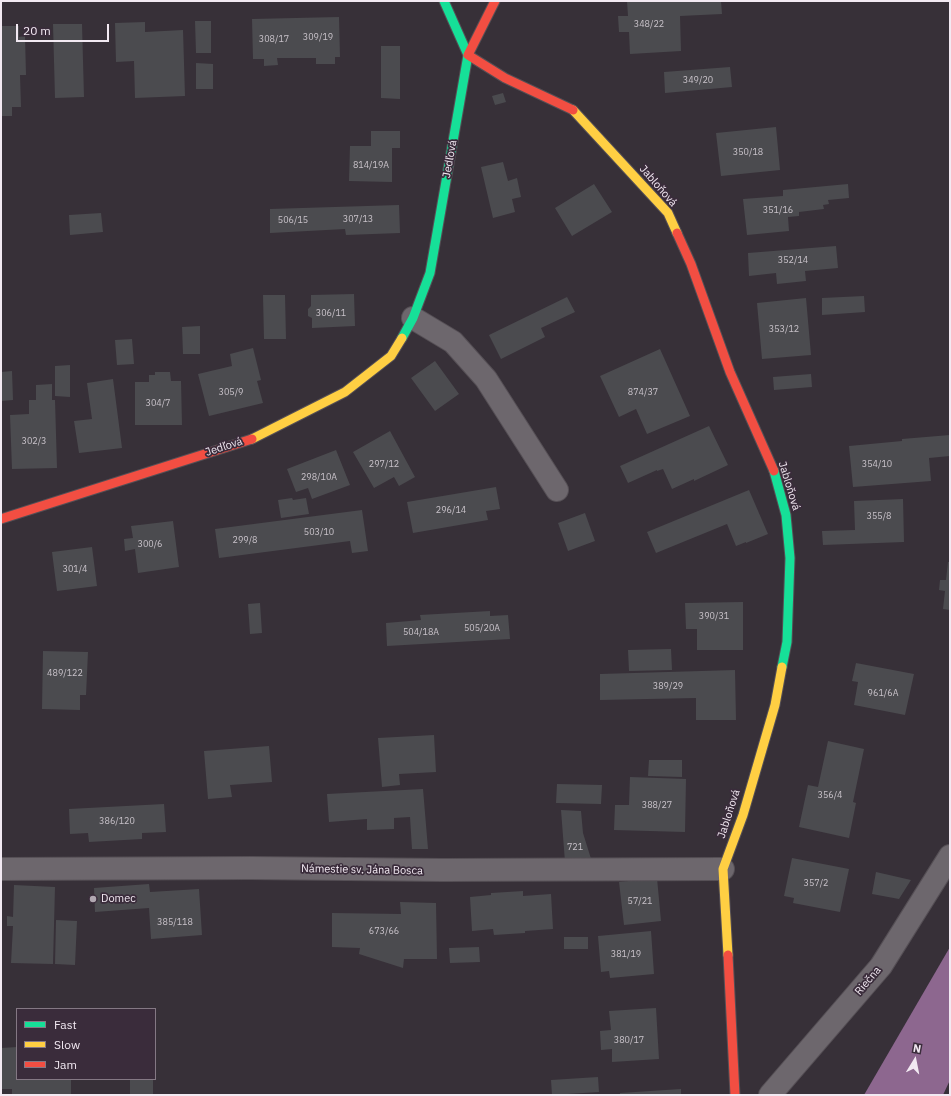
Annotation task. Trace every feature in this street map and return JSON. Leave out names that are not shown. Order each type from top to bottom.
[{"type":"street","points":[[444,1],[468,55]]},
{"type":"street","points":[[468,55],[495,1]]},
{"type":"street","name":"Jedľová","points":[[1,519],[254,438],[345,392],[391,356],[413,318],[430,273],[468,55]]},
{"type":"street","name":"Jabloňová","points":[[468,55],[505,78],[573,110],[668,213],[691,264],[730,372],[774,472],[786,515],[790,558],[788,642],[775,705],[742,815],[723,869],[735,1095]]},
{"type":"street","points":[[413,318],[453,342],[486,379],[557,490]]},
{"type":"street","name":"Riečna","points":[[770,1095],[881,966],[950,856]]},
{"type":"street","name":"Námestie sv. Jána Bosca","points":[[1,869],[723,869]]},
{"type":"shaded area","points":[[950,947],[950,1080],[943,1095],[864,1095]]},
{"type":"building","points":[[627,1],[721,1],[722,14],[680,16],[681,51],[630,54],[629,32],[619,32],[618,16],[628,16]]},
{"type":"building","points":[[339,17],[340,57],[335,57],[335,64],[316,64],[316,58],[277,58],[278,65],[264,66],[264,59],[253,59],[252,19]]},
{"type":"building","points":[[195,21],[211,21],[211,53],[196,53]]},
{"type":"building","points":[[145,22],[145,32],[183,30],[185,96],[135,98],[134,61],[116,62],[115,23]]},
{"type":"building","points":[[53,24],[82,24],[84,97],[55,98]]},
{"type":"building","points":[[1,26],[19,26],[19,37],[25,36],[26,75],[20,75],[21,107],[12,107],[12,116],[1,116]]},
{"type":"building","points":[[381,46],[400,46],[400,99],[381,98]]},
{"type":"building","points":[[196,63],[213,64],[213,89],[196,89]]},
{"type":"building","points":[[730,67],[732,87],[665,93],[664,72]]},
{"type":"building","points":[[503,93],[506,102],[495,105],[492,96]]},
{"type":"building","points":[[776,127],[780,170],[721,176],[716,133]]},
{"type":"building","points":[[371,131],[400,131],[400,148],[392,148],[392,182],[349,181],[350,146],[371,146]]},
{"type":"building","points":[[503,162],[508,181],[517,178],[521,197],[512,199],[515,212],[493,218],[481,167]]},
{"type":"building","points":[[594,184],[612,212],[572,236],[555,208]]},
{"type":"building","points":[[848,184],[849,198],[828,200],[829,204],[823,205],[824,209],[799,212],[799,216],[788,217],[789,231],[747,235],[743,199],[783,196],[783,190]]},
{"type":"building","points":[[399,205],[400,233],[346,235],[345,229],[270,233],[270,209]]},
{"type":"building","points":[[101,213],[103,232],[70,235],[69,215]]},
{"type":"building","points":[[836,246],[838,268],[805,271],[806,281],[777,284],[776,273],[749,276],[748,253]]},
{"type":"building","points":[[354,294],[355,326],[312,328],[312,318],[308,316],[308,309],[311,306],[311,295]]},
{"type":"building","points":[[263,295],[285,295],[286,339],[264,339]]},
{"type":"building","points":[[864,296],[865,312],[822,315],[822,298]]},
{"type":"building","points":[[567,297],[575,312],[541,328],[545,337],[501,359],[489,335]]},
{"type":"building","points":[[806,298],[811,355],[762,359],[757,303]]},
{"type":"building","points":[[200,326],[200,354],[183,354],[182,327]]},
{"type":"building","points":[[132,339],[134,364],[117,365],[115,340]]},
{"type":"building","points":[[253,348],[261,380],[257,381],[263,403],[209,416],[198,374],[232,366],[230,354]]},
{"type":"building","points":[[660,349],[690,416],[647,434],[636,409],[619,417],[600,376]]},
{"type":"building","points":[[435,361],[459,394],[435,411],[411,378]]},
{"type":"building","points":[[70,365],[70,397],[55,396],[55,366]]},
{"type":"building","points":[[12,371],[13,400],[1,401],[1,372]]},
{"type":"building","points":[[155,372],[170,372],[171,381],[181,381],[182,425],[135,425],[135,382],[149,382],[149,375],[155,375]]},
{"type":"building","points":[[811,374],[812,387],[774,390],[773,377]]},
{"type":"building","points":[[113,379],[122,448],[79,453],[74,421],[92,419],[87,383]]},
{"type":"building","points":[[52,384],[52,400],[55,400],[57,468],[12,469],[10,415],[29,414],[29,400],[36,400],[36,385]]},
{"type":"building","points":[[709,426],[728,465],[694,481],[694,479],[672,489],[663,469],[657,470],[628,483],[620,466]]},
{"type":"building","points":[[390,431],[415,477],[399,486],[394,477],[374,488],[353,452]]},
{"type":"building","points":[[950,435],[950,456],[929,458],[931,481],[853,487],[849,446],[902,441],[902,439]]},
{"type":"building","points":[[336,450],[350,485],[312,499],[308,488],[296,492],[287,469]]},
{"type":"building","points":[[496,487],[500,509],[486,511],[488,520],[413,533],[407,502]]},
{"type":"building","points":[[749,490],[768,534],[736,546],[727,524],[656,553],[647,532]]},
{"type":"building","points":[[292,498],[293,500],[306,498],[309,514],[281,518],[278,500]]},
{"type":"building","points":[[903,499],[904,542],[823,545],[822,531],[855,530],[854,501]]},
{"type":"building","points":[[362,510],[368,551],[352,553],[350,541],[219,558],[215,529]]},
{"type":"building","points":[[585,513],[595,541],[568,551],[558,523]]},
{"type":"building","points":[[173,521],[179,567],[138,573],[135,549],[125,551],[124,539],[133,538],[131,526]]},
{"type":"building","points":[[92,547],[97,586],[57,591],[52,552]]},
{"type":"building","points":[[948,562],[950,562],[950,610],[943,609],[945,591],[939,590],[940,580],[946,580]]},
{"type":"building","points":[[743,602],[743,650],[697,650],[697,629],[686,629],[685,603]]},
{"type":"building","points":[[260,603],[262,633],[250,634],[248,604]]},
{"type":"building","points":[[490,611],[490,616],[508,615],[510,639],[387,646],[386,623],[421,620],[420,615]]},
{"type":"building","points":[[671,649],[672,670],[629,671],[628,650]]},
{"type":"building","points":[[43,651],[88,652],[86,695],[80,695],[80,710],[42,709]]},
{"type":"building","points":[[856,663],[914,674],[905,715],[854,705],[858,682],[852,681]]},
{"type":"building","points":[[735,670],[736,720],[696,720],[696,698],[600,700],[600,674]]},
{"type":"building","points":[[434,735],[436,772],[399,774],[400,785],[382,787],[378,738]]},
{"type":"building","points":[[828,741],[864,749],[853,802],[856,803],[849,838],[799,827],[808,785],[818,787]]},
{"type":"building","points":[[269,746],[272,782],[230,785],[232,797],[208,799],[204,751]]},
{"type":"building","points":[[649,760],[682,760],[682,777],[648,776]]},
{"type":"building","points":[[630,777],[686,779],[685,832],[614,830],[615,805],[629,805]]},
{"type":"building","points":[[557,784],[602,785],[601,804],[556,803]]},
{"type":"building","points":[[423,789],[428,849],[412,849],[410,817],[394,818],[394,829],[367,830],[367,819],[329,822],[327,794]]},
{"type":"building","points":[[164,804],[166,832],[142,833],[142,839],[89,842],[88,833],[70,834],[69,809]]},
{"type":"building","points":[[561,810],[581,811],[583,833],[592,862],[565,862]]},
{"type":"building","points":[[792,858],[849,869],[840,912],[793,903],[794,898],[784,896]]},
{"type":"building","points":[[876,872],[911,880],[899,899],[872,894]]},
{"type":"building","points":[[657,878],[661,921],[624,925],[619,882]]},
{"type":"building","points":[[149,884],[150,892],[199,889],[202,935],[151,939],[149,908],[95,912],[94,888]]},
{"type":"building","points":[[14,885],[55,887],[53,964],[11,963],[13,926],[7,926],[7,916],[13,917]]},
{"type":"building","points":[[523,891],[523,896],[551,894],[553,929],[494,935],[493,929],[472,931],[470,897],[491,895],[491,893]]},
{"type":"building","points":[[400,902],[436,903],[437,959],[404,959],[403,968],[359,954],[360,948],[332,947],[332,913],[401,914]]},
{"type":"building","points":[[56,920],[77,921],[75,965],[55,964]]},
{"type":"building","points":[[651,931],[654,974],[610,978],[609,971],[601,972],[598,936]]},
{"type":"building","points":[[564,937],[588,937],[588,949],[564,949]]},
{"type":"building","points":[[479,947],[480,962],[450,963],[449,948]]},
{"type":"building","points":[[656,1008],[659,1059],[612,1062],[612,1049],[601,1050],[600,1031],[611,1030],[609,1011]]},
{"type":"building","points":[[16,1047],[16,1080],[71,1080],[71,1095],[12,1095],[12,1089],[1,1089],[1,1048]]},
{"type":"building","points":[[598,1077],[599,1092],[552,1095],[551,1080]]},
{"type":"building","points":[[130,1080],[153,1080],[153,1095],[130,1095]]},
{"type":"building","points":[[681,1089],[681,1095],[620,1095],[620,1093]]},
{"type":"traffic: fast","points":[[402,338],[413,318],[430,273],[468,55],[444,1]]},
{"type":"traffic: fast","points":[[774,471],[786,515],[790,558],[787,642],[782,667]]},
{"type":"traffic: slow","points":[[573,110],[668,213],[677,233]]},
{"type":"traffic: slow","points":[[252,439],[345,392],[391,356],[402,338]]},
{"type":"traffic: slow","points":[[728,955],[723,869],[743,815],[775,705],[782,667]]},
{"type":"traffic: jam","points":[[495,1],[468,55],[505,78],[573,110]]},
{"type":"traffic: jam","points":[[677,233],[691,264],[730,372],[774,471]]},
{"type":"traffic: jam","points":[[1,519],[252,439]]},
{"type":"traffic: jam","points":[[728,955],[735,1095]]},
{"type":"place","name":"Domec","points":[[93,899]]}]
